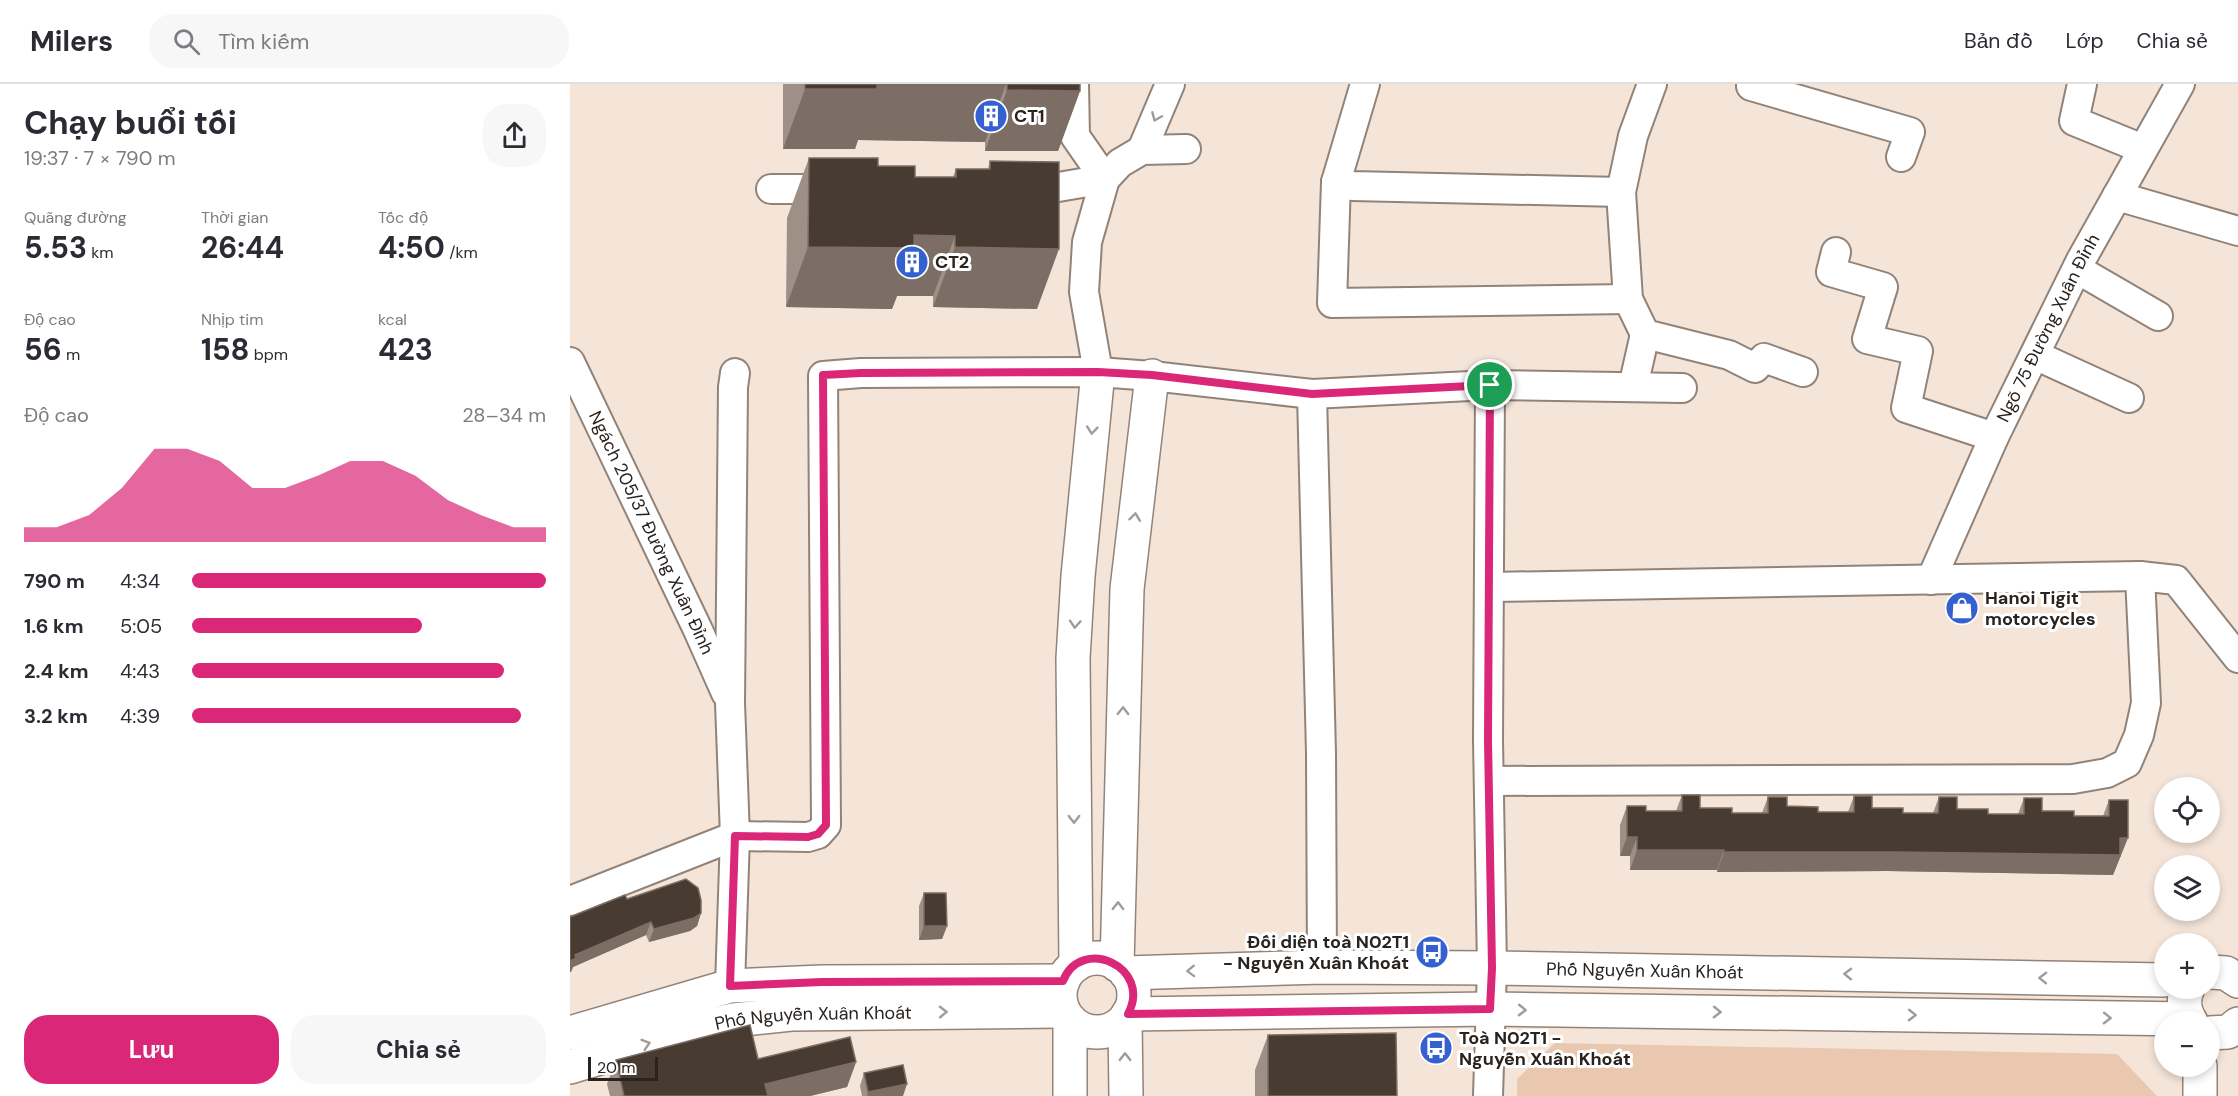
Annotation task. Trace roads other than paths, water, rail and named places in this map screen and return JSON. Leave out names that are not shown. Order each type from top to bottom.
[{"type":"street","points":[[1074,84],[1075,136],[1105,179]]},
{"type":"street","points":[[1142,150],[1170,84]]},
{"type":"street","points":[[1365,84],[1336,182],[1332,303],[1628,299]]},
{"type":"street","points":[[1633,387],[1645,334],[1628,299],[1621,192],[1634,136],[1652,84]]},
{"type":"street","points":[[2082,84],[2074,121],[2143,150]]},
{"type":"street","name":"Ngõ 75 Đường Xuân Đỉnh","points":[[1931,580],[1995,437],[2077,269],[2180,84]]},
{"type":"street","points":[[1751,85],[1910,132],[1901,157]]},
{"type":"street","points":[[1070,1096],[1068,994],[1073,658],[1078,576],[1098,372],[1084,292],[1087,242],[1105,179],[1120,163],[1142,150],[1186,149]]},
{"type":"street","points":[[1001,190],[1035,191],[1105,179]]},
{"type":"street","points":[[1336,182],[1352,186],[1621,192]]},
{"type":"street","points":[[771,189],[863,190]]},
{"type":"street","points":[[2117,196],[2238,231]]},
{"type":"street","points":[[1836,252],[1831,273],[1883,287],[1867,339],[1918,351],[1905,408],[1995,437]]},
{"type":"street","points":[[2077,269],[2158,316]]},
{"type":"street","points":[[1645,334],[1729,355],[1755,368],[1764,358],[1803,372]]},
{"type":"street","points":[[2035,355],[2129,398]]},
{"type":"street","name":"Ngách 205/37 Đường Xuân Đỉnh","points":[[570,362],[698,630],[730,703]]},
{"type":"street","points":[[570,902],[735,836],[808,837],[818,834],[826,825],[823,375],[1098,372],[1152,375],[1312,394],[1490,385],[1682,388]]},
{"type":"street","points":[[734,1020],[730,986],[735,836],[730,703],[735,373]]},
{"type":"street","points":[[1121,969],[1124,654],[1127,589],[1152,375]]},
{"type":"street","points":[[1488,1096],[1492,968],[1489,781],[1490,385]]},
{"type":"street","points":[[1312,394],[1321,753],[1322,967]]},
{"type":"street","points":[[1489,587],[2140,576],[2176,580],[2238,658]]},
{"type":"street","points":[[1489,781],[2073,779],[2107,773],[2127,763],[2139,735],[2146,703],[2140,576]]},
{"type":"street","points":[[1094,958],[1106,960],[1121,969],[1132,984],[1134,996],[1126,1016],[1116,1027],[1104,1031],[1092,1032],[1080,1028],[1068,994],[1083,961],[1094,958]]},
{"type":"street","name":"Phố Nguyễn Xuân Khoát","points":[[1121,969],[1492,968],[2154,980]]},
{"type":"street","name":"Phố Nguyễn Xuân Khoát","points":[[570,1033],[730,986],[822,982],[1068,994]]},
{"type":"street","name":"Phố Nguyễn Xuân Khoát","points":[[570,1067],[697,1028],[734,1020],[1068,994]]},
{"type":"street","points":[[1126,1016],[1490,1009],[2154,1015]]},
{"type":"street","points":[[1126,1016],[1126,1096]]},
{"type":"street","points":[[2220,1028],[2228,1032],[2238,1024]]},
{"type":"street","points":[[2200,1077],[2200,1096]]},
{"type":"place","name":"CT1","points":[[991,116]]},
{"type":"place","name":"CT2","points":[[912,262]]},
{"type":"place","name":"Hanoi Tigit motorcycles","points":[[1962,608]]},
{"type":"place","name":"Đối diện toà N02T1 - Nguyễn Xuân Khoát","points":[[1432,952]]},
{"type":"place","name":"Toà N02T1 - Nguyễn Xuân Khoát","points":[[1436,1048]]}]
